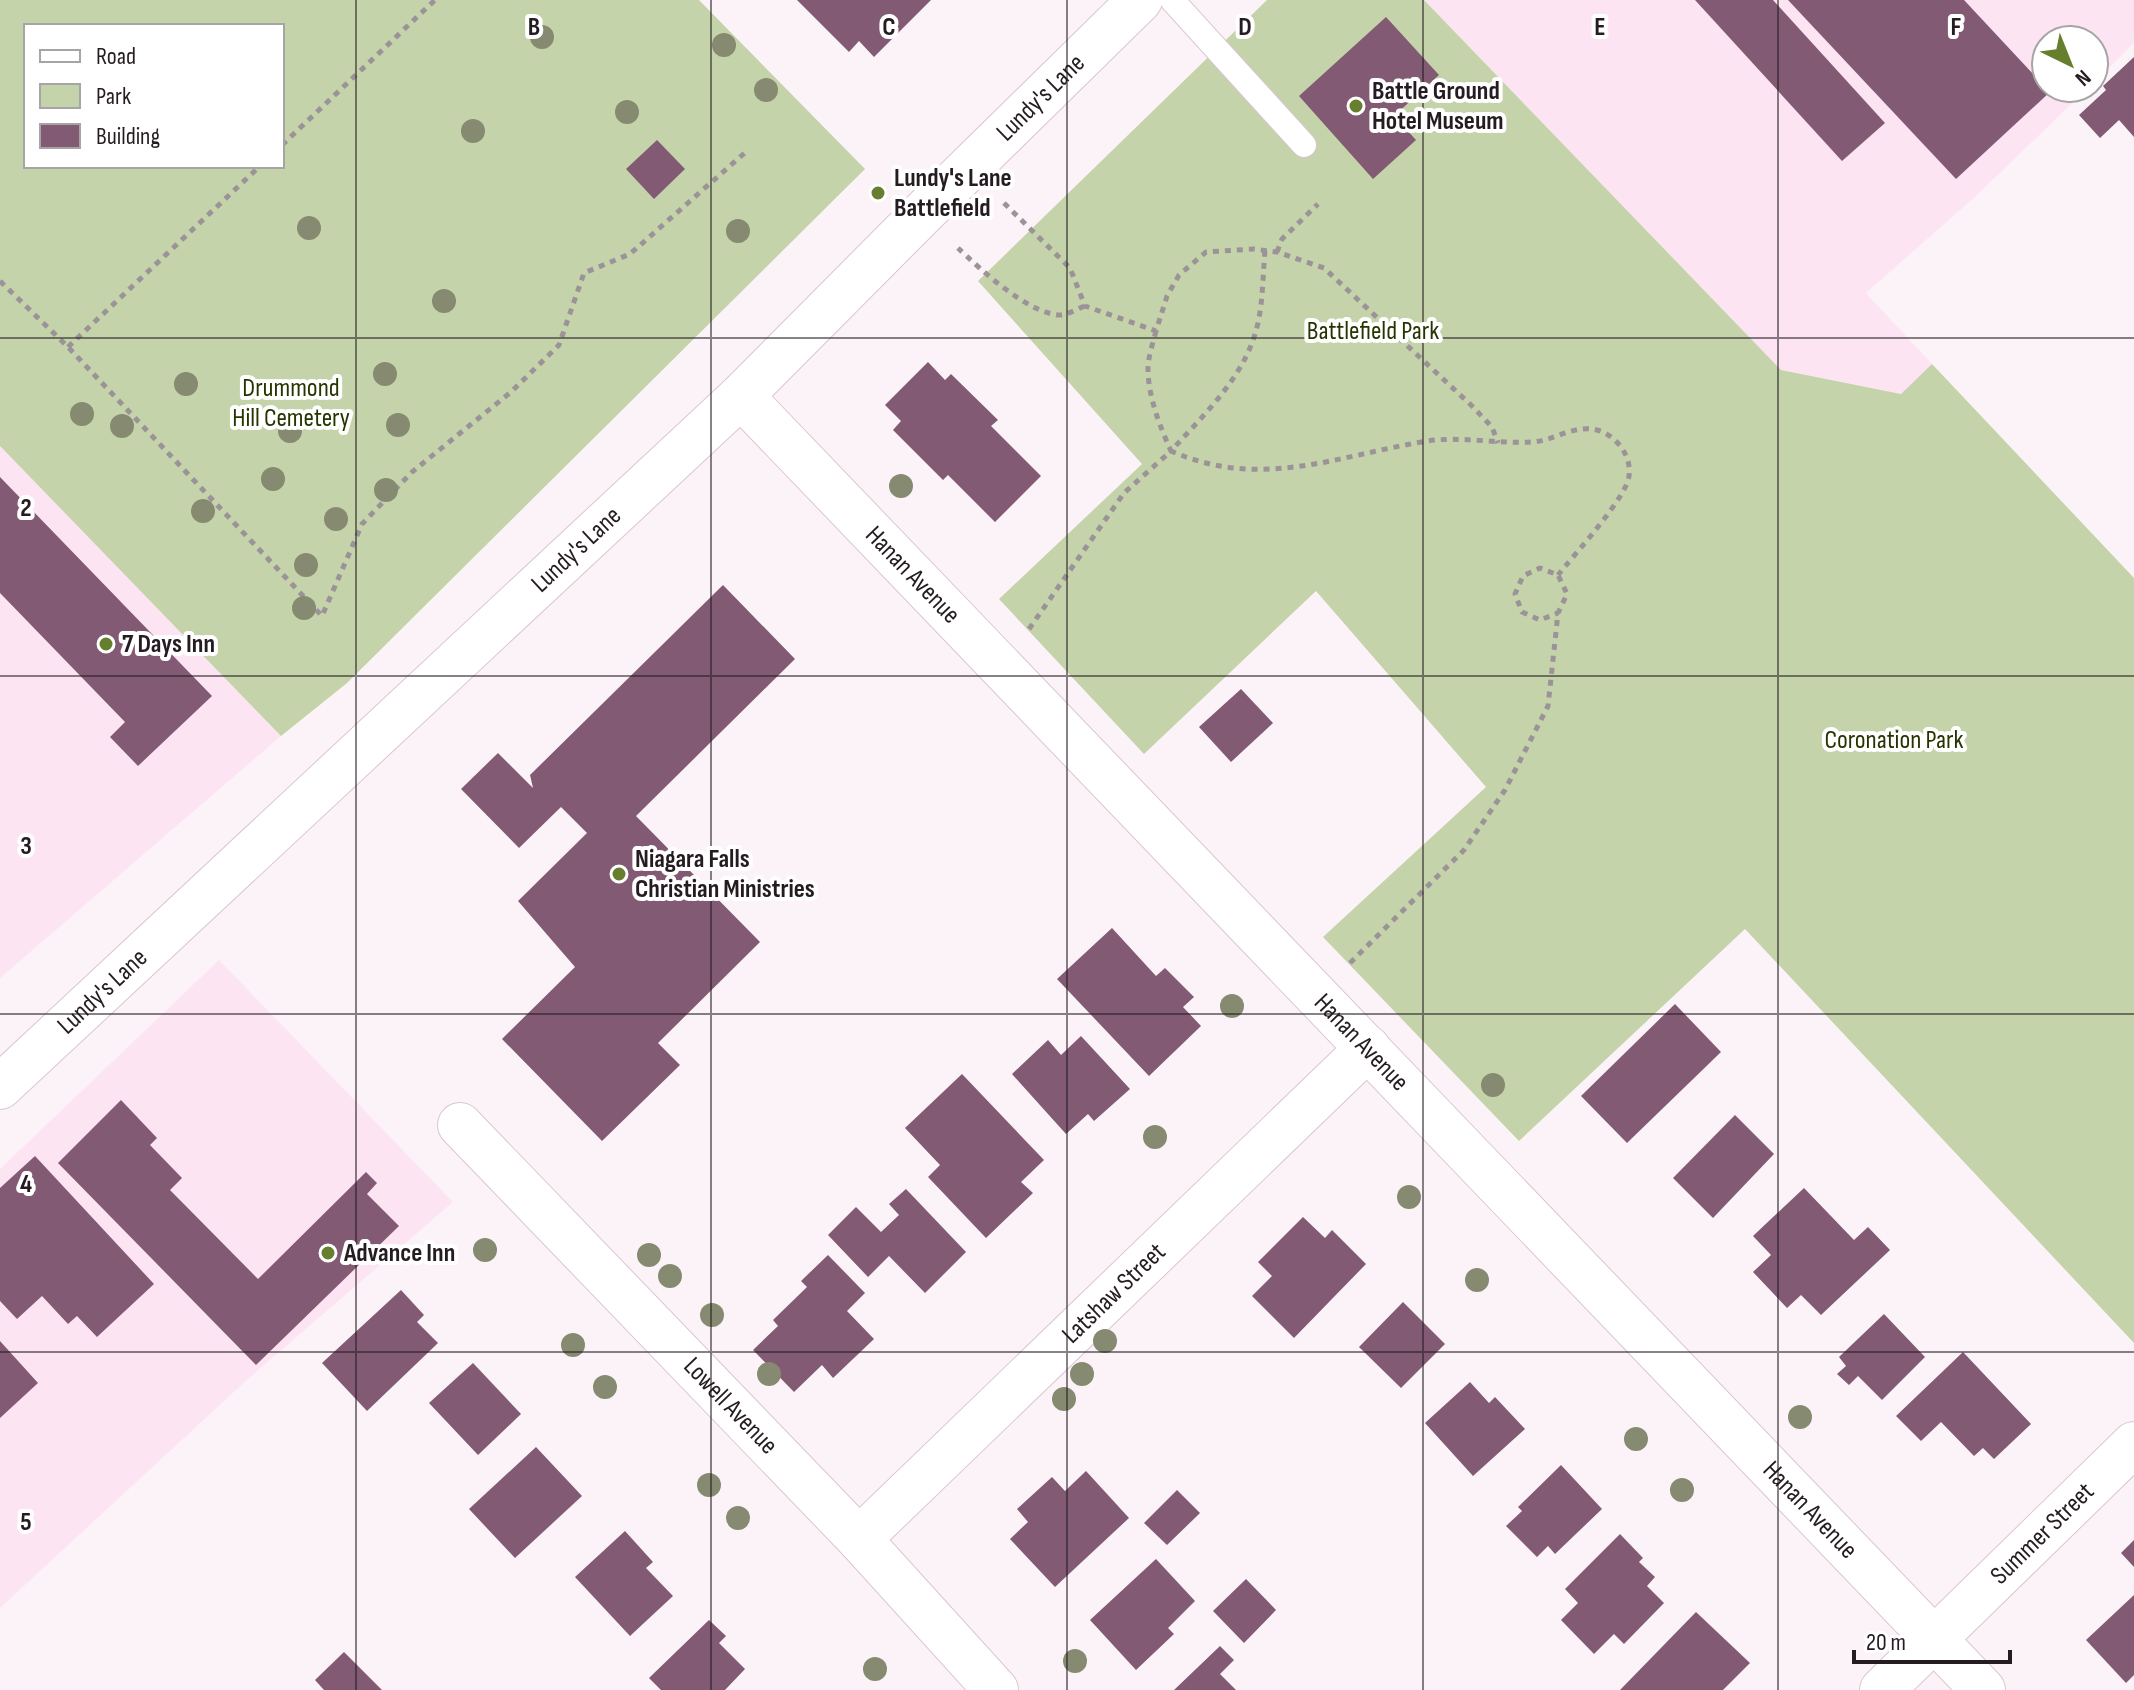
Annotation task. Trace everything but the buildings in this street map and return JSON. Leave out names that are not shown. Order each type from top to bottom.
[{"type":"street","name":"Lundy's Lane","points":[[0,1087],[741,396],[1140,0]]},
{"type":"street","name":"Hanan Avenue","points":[[741,396],[1983,1690]]},
{"type":"street","name":"Latshaw Street","points":[[859,1539],[1368,1048]]},
{"type":"street","name":"Lowell Avenue","points":[[460,1125],[859,1539],[996,1690]]},
{"type":"street","name":"Summer Street","points":[[1882,1690],[2134,1444]]},
{"type":"lane","points":[[1172,0],[1304,145]]},
{"type":"path","points":[[284,143],[435,0]]},
{"type":"path","points":[[0,281],[68,347],[322,616],[362,524],[412,472],[511,392],[559,345],[584,273],[630,254],[748,150]]},
{"type":"path","points":[[68,347],[258,168]]},
{"type":"path","points":[[969,169],[1070,268],[1085,306]]},
{"type":"path","points":[[1277,252],[1282,239],[1318,204]]},
{"type":"path","points":[[923,213],[991,280],[1040,309],[1062,315],[1085,306],[1156,331]]},
{"type":"path","points":[[996,662],[1036,621],[1124,493],[1171,451],[1222,395],[1244,362],[1259,320],[1265,250]]},
{"type":"path","points":[[1498,443],[1492,427],[1472,406],[1324,268],[1265,250],[1206,252],[1179,275],[1167,296],[1148,368],[1163,435],[1171,451],[1189,459],[1249,471],[1362,456],[1431,440],[1498,443],[1536,442],[1580,429],[1598,431],[1616,440],[1629,461],[1630,478],[1621,495],[1558,575]]},
{"type":"path","points":[[1317,997],[1464,850],[1505,790],[1548,706],[1558,613],[1567,594],[1558,575],[1540,568],[1523,576],[1515,594],[1522,612],[1540,620],[1558,613]]},
{"type":"shaded area","points":[[1424,0],[2134,0],[2134,43],[2110,66],[2110,24],[2030,24],[2030,104],[2071,104],[1977,195],[1866,293],[1932,364],[1902,394],[1781,370]]},
{"type":"shaded area","points":[[0,446],[281,736],[0,978]]},
{"type":"shaded area","points":[[219,960],[453,1202],[249,1378],[0,1608],[0,1169]]},
{"type":"green space","name":"Drummond Hill Cemetery","points":[[0,0],[699,0],[865,169],[347,683],[281,736],[0,446]]},
{"type":"green space","points":[[1267,0],[1424,0],[1781,370],[1901,394],[1932,364],[2134,578],[2134,1343],[1745,929],[1519,1141],[1323,937],[1486,787],[1316,591],[1144,754],[999,599],[1142,464],[978,281]]},
{"type":"place","name":"Battle Ground Hotel Museum","points":[[1356,106]]},
{"type":"place","name":"Lundy's Lane Battlefield","points":[[878,193]]},
{"type":"place","name":"7 Days Inn","points":[[106,644]]},
{"type":"place","name":"Niagara Falls Christian Ministries","points":[[619,874]]},
{"type":"place","name":"Advance Inn","points":[[328,1253]]},
{"type":"park label","name":"Battlefield Park","points":[[1373,331]]},
{"type":"park label","name":"Coronation Park","points":[[1894,740]]}]
